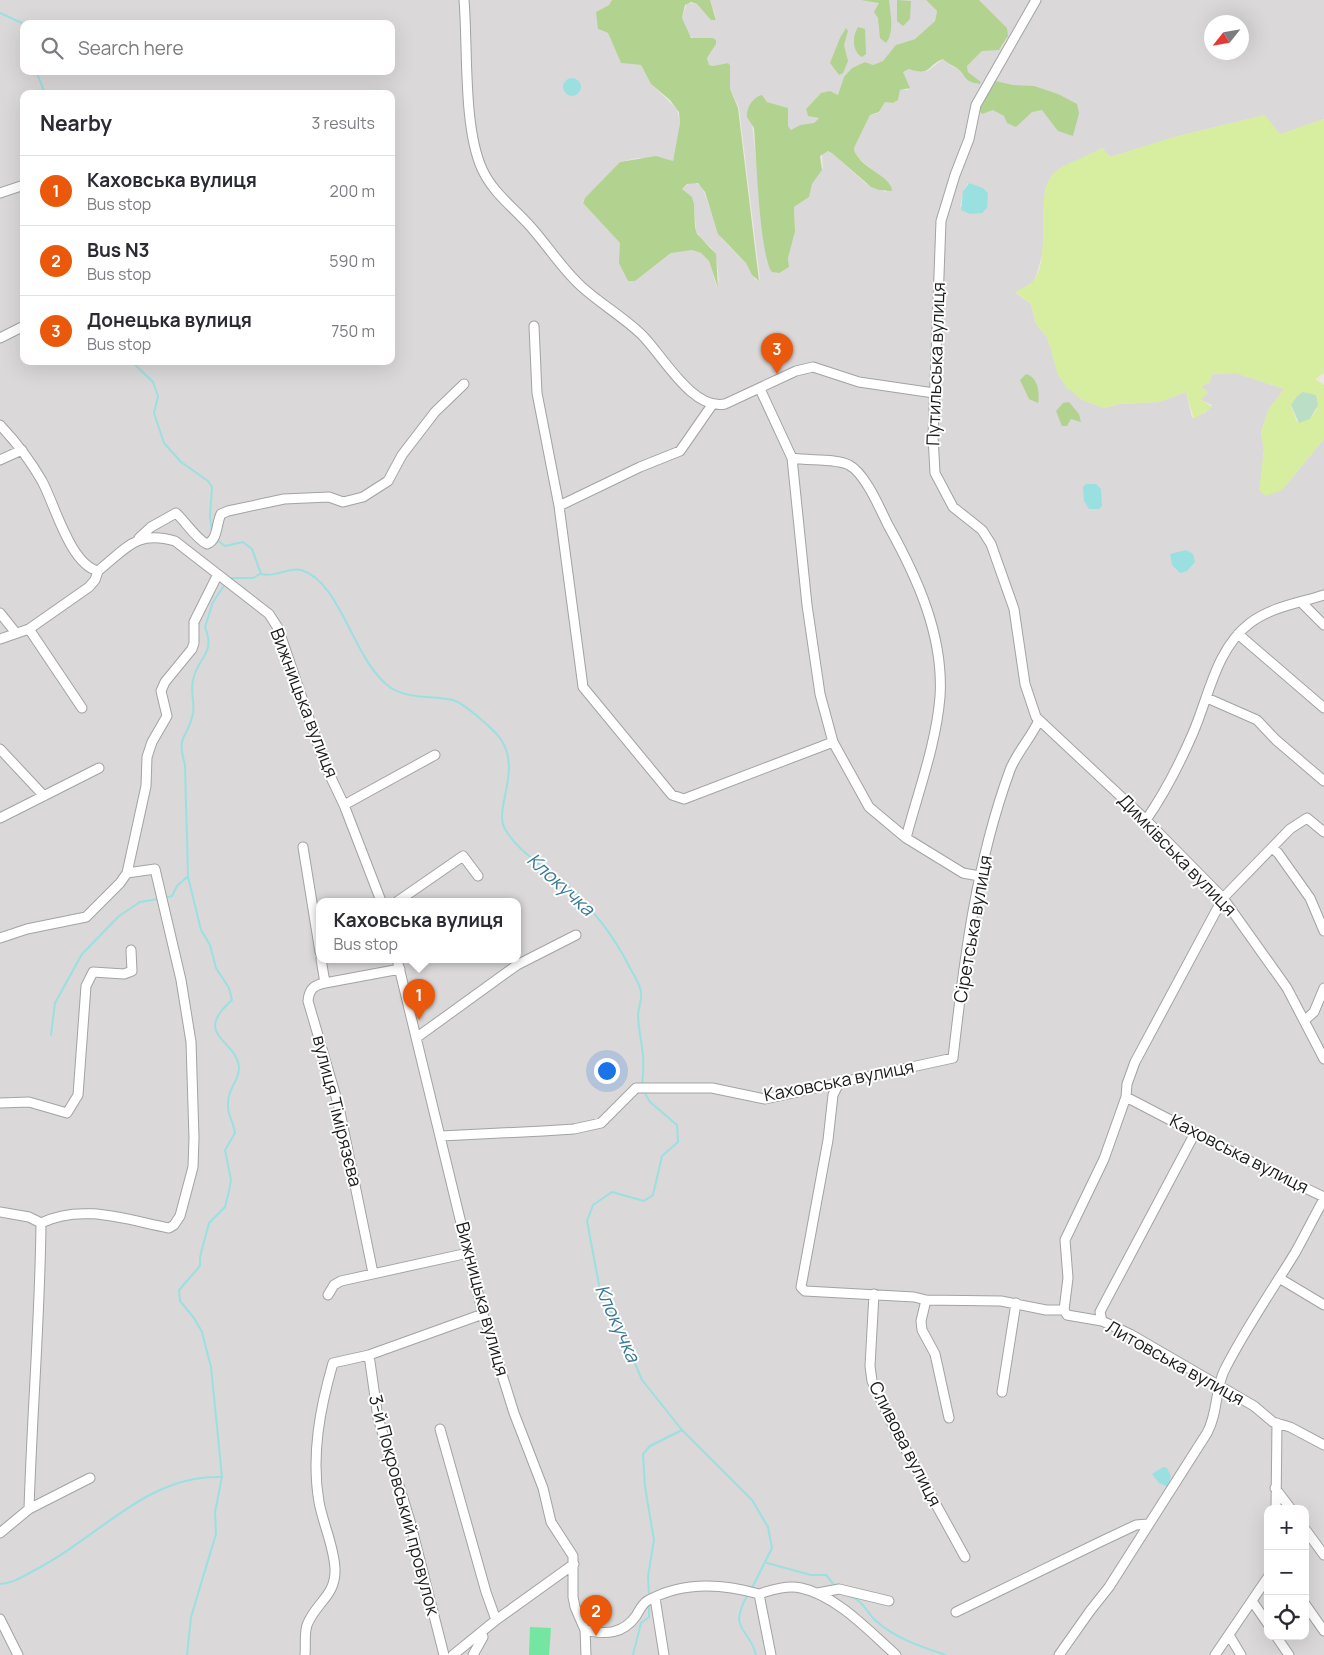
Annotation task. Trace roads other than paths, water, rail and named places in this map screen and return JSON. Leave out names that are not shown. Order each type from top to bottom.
[{"type":"street","points":[[464,0],[473,143],[481,168],[491,187],[530,226],[581,286],[641,334],[683,383],[712,405],[728,403],[796,371],[813,367],[858,382],[934,392]]},
{"type":"street","name":"Путильська вулиця","points":[[1036,0],[976,105],[969,138],[940,226],[933,452],[935,473],[953,506],[982,530],[991,544],[1014,609],[1025,684],[1032,709],[1039,720]]},
{"type":"street","points":[[0,193],[20,186]]},
{"type":"street","points":[[534,326],[537,392],[559,506],[583,687],[672,795],[684,799],[833,742]]},
{"type":"street","points":[[0,338],[20,328]]},
{"type":"street","points":[[137,541],[151,527],[176,513],[188,524],[201,542],[206,544],[214,539],[221,514],[228,511],[284,499],[329,497],[342,502],[363,497],[388,481],[402,455],[435,412],[464,384]]},
{"type":"street","points":[[760,389],[792,458],[810,624],[820,694],[833,742],[869,807],[906,838],[963,873],[978,876]]},
{"type":"street","points":[[559,506],[640,467],[680,452],[712,405]]},
{"type":"street","points":[[0,425],[22,450],[43,482],[77,555],[89,569],[98,571]]},
{"type":"street","points":[[0,460],[22,450]]},
{"type":"street","points":[[792,458],[847,464],[858,473],[874,497],[910,566],[931,622],[940,672],[940,698],[932,745],[906,838]]},
{"type":"street","name":"Вижницька вулиця","points":[[0,639],[29,629],[88,587],[96,580],[98,571],[137,541],[146,536],[157,536],[175,541],[268,614],[278,628],[325,765],[344,804],[380,898]]},
{"type":"street","points":[[0,938],[26,929],[86,917],[109,895],[127,873],[146,786],[147,757],[152,742],[167,716],[161,692],[165,682],[192,649],[194,643],[194,622],[219,577]]},
{"type":"street","points":[[1146,820],[1187,747],[1224,652],[1238,634],[1267,613],[1324,595]]},
{"type":"street","points":[[1301,602],[1324,625]]},
{"type":"street","points":[[0,613],[16,633]]},
{"type":"street","points":[[29,629],[82,708]]},
{"type":"street","points":[[1238,634],[1324,708]]},
{"type":"street","points":[[1207,698],[1257,720],[1276,740],[1324,781]]},
{"type":"street","name":"Димківська вулиця","points":[[1039,720],[1146,820],[1223,898],[1273,966],[1305,1020],[1324,1059]]},
{"type":"street","name":"Сіретська вулиця","points":[[953,1058],[962,977],[978,876],[1010,768],[1039,720]]},
{"type":"street","points":[[0,749],[44,796]]},
{"type":"street","points":[[344,804],[435,754]]},
{"type":"street","points":[[0,818],[99,768]]},
{"type":"street","points":[[1064,1310],[1068,1274],[1065,1240],[1101,1166],[1126,1098],[1129,1078],[1135,1062],[1223,898],[1303,818],[1309,818],[1324,832]]},
{"type":"street","points":[[303,847],[316,927]]},
{"type":"street","points":[[1272,848],[1278,853],[1310,898],[1324,931]]},
{"type":"street","points":[[402,898],[463,856],[478,876]]},
{"type":"street","points":[[41,1223],[56,1216],[93,1213],[169,1228],[174,1226],[180,1216],[193,1167],[191,1042],[179,970],[155,869],[127,873]]},
{"type":"street","points":[[521,963],[576,935]]},
{"type":"street","points":[[0,1103],[29,1102],[67,1114],[78,1095],[86,986],[93,972],[124,974],[132,971],[131,950]]},
{"type":"street","points":[[322,963],[325,983],[400,969]]},
{"type":"street","name":"Вижницька вулиця","points":[[398,963],[482,1314],[514,1413],[543,1488],[551,1522],[571,1551],[574,1564],[573,1596],[575,1607],[585,1630]]},
{"type":"street","points":[[416,1038],[521,963]]},
{"type":"street","name":"вулиця Тімірязєва","points":[[325,983],[316,984],[308,1001],[339,1108],[373,1273]]},
{"type":"street","points":[[1305,1020],[1314,1012],[1324,988]]},
{"type":"street","name":"Каховська вулиця","points":[[441,1136],[543,1131],[574,1128],[601,1122],[636,1088],[712,1088],[765,1099],[953,1058]]},
{"type":"street","name":"Литовська вулиця","points":[[839,1083],[833,1095],[828,1140],[801,1286],[805,1292],[874,1294],[914,1297],[926,1300],[1016,1303],[1046,1310],[1064,1310],[1070,1316],[1102,1321],[1130,1334],[1203,1379],[1220,1386],[1254,1406],[1277,1423],[1295,1429],[1324,1444]]},
{"type":"street","name":"Каховська вулиця","points":[[1126,1098],[1324,1198]]},
{"type":"street","points":[[1102,1321],[1100,1315],[1102,1308],[1195,1133]]},
{"type":"street","points":[[1059,1655],[1109,1587],[1209,1429],[1222,1376],[1243,1334],[1279,1278],[1324,1198]]},
{"type":"street","points":[[0,1212],[29,1217],[41,1223]]},
{"type":"street","points":[[29,1508],[32,1399],[40,1316],[41,1223]]},
{"type":"street","points":[[328,1294],[334,1285],[341,1281],[468,1253]]},
{"type":"street","points":[[1279,1278],[1324,1305]]},
{"type":"street","name":"Сливова вулиця","points":[[874,1294],[870,1366],[872,1381],[896,1432],[965,1557]]},
{"type":"street","points":[[926,1300],[921,1321],[922,1330],[935,1354],[949,1418]]},
{"type":"street","points":[[1002,1392],[1016,1303]]},
{"type":"street","points":[[305,1655],[307,1626],[315,1610],[330,1593],[334,1584],[335,1568],[319,1502],[316,1472],[316,1446],[328,1376],[333,1363],[369,1355],[482,1314]]},
{"type":"street","name":"3-й Покровський провулок","points":[[369,1355],[378,1418],[410,1521],[444,1655]]},
{"type":"street","points":[[1276,1505],[1277,1423]]},
{"type":"street","points":[[440,1429],[496,1620]]},
{"type":"street","points":[[0,1533],[29,1508],[90,1478]]},
{"type":"street","points":[[1275,1488],[1288,1505]]},
{"type":"street","points":[[956,1612],[1136,1525],[1148,1524]]},
{"type":"street","points":[[1309,1534],[1324,1555]]},
{"type":"street","points":[[453,1655],[482,1634],[496,1620],[574,1564]]},
{"type":"street","points":[[1215,1655],[1264,1583]]},
{"type":"street","points":[[586,1655],[585,1630],[597,1633],[616,1633],[629,1625],[651,1600],[665,1592],[693,1584],[752,1592],[785,1587],[800,1587],[818,1593],[853,1616],[896,1655]]},
{"type":"street","points":[[818,1593],[836,1589],[888,1601]]},
{"type":"street","points":[[752,1592],[771,1655]]},
{"type":"street","points":[[651,1600],[664,1655]]},
{"type":"street","points":[[1252,1600],[1264,1618]]},
{"type":"street","points":[[1309,1610],[1324,1631]]},
{"type":"street","points":[[0,1619],[18,1655]]},
{"type":"street","points":[[473,1655],[483,1637],[482,1634]]},
{"type":"street","points":[[1228,1635],[1241,1655]]},
{"type":"street","points":[[1279,1640],[1289,1655]]},
{"type":"water","points":[[572,78],[578,81],[581,87],[578,93],[572,96],[566,93],[563,87],[566,81]]},
{"type":"water","points":[[969,183],[983,188],[988,193],[987,208],[982,213],[970,214],[961,210],[963,191]]},
{"type":"water","points":[[1086,484],[1096,484],[1101,489],[1102,506],[1099,509],[1089,509],[1084,501],[1083,487]]},
{"type":"water","points":[[1186,550],[1193,554],[1195,562],[1187,571],[1180,573],[1172,565],[1170,554]]},
{"type":"water","points":[[1163,1467],[1167,1468],[1171,1476],[1168,1487],[1159,1483],[1152,1474]]},
{"type":"waterway","name":"Клокучка","points":[[0,13],[20,22]]},
{"type":"waterway","name":"Клокучка","points":[[38,75],[44,90]]},
{"type":"waterway","name":"Клокучка","points":[[135,365],[153,382],[158,396],[154,413],[164,443],[181,462],[208,481],[212,487],[210,516],[212,533]]},
{"type":"waterway","name":"Клокучка","points":[[216,539],[225,546],[243,542],[252,549],[261,574],[271,575],[296,569],[315,577],[327,590],[367,660],[378,676],[391,688],[406,694],[458,702],[478,717],[500,738],[509,763],[509,776],[502,811],[505,829],[524,852],[563,882],[592,911],[616,944],[639,986],[641,997],[638,1014],[643,1059],[642,1086]]},
{"type":"waterway","points":[[229,578],[253,578],[260,574]]},
{"type":"waterway","points":[[187,1655],[191,1617],[216,1534],[215,1512],[222,1477],[211,1367],[202,1332],[194,1318],[180,1301],[179,1290],[200,1266],[200,1257],[209,1223],[225,1207],[231,1180],[225,1150],[235,1133],[228,1102],[230,1092],[238,1076],[239,1068],[236,1058],[219,1037],[216,1030],[216,1022],[220,1012],[232,1000],[229,988],[216,968],[210,945],[201,930],[188,877],[185,765],[182,742],[193,714],[192,688],[195,672],[207,650],[208,636],[205,627],[213,602],[225,584]]},
{"type":"waterway","points":[[165,898],[172,896],[177,886],[187,877]]},
{"type":"waterway","points":[[51,1035],[55,1003],[82,954],[119,916],[140,902],[158,899]]},
{"type":"waterway","name":"Клокучка","points":[[643,1090],[650,1102],[677,1125],[678,1142],[662,1156],[653,1195],[644,1201],[612,1192],[593,1205],[587,1221],[600,1290],[608,1308],[621,1324],[628,1347],[642,1380],[682,1430],[752,1500],[768,1527],[772,1548],[751,1590]]},
{"type":"waterway","points":[[649,1596],[648,1576],[654,1540],[645,1487],[643,1454],[650,1446],[682,1430]]},
{"type":"waterway","points":[[0,1584],[18,1579],[58,1557],[145,1497],[169,1486],[193,1479],[220,1477]]},
{"type":"waterway","points":[[767,1563],[811,1575],[826,1575],[835,1586]]},
{"type":"waterway","name":"Клокучка","points":[[748,1594],[739,1615],[739,1622],[756,1655]]},
{"type":"waterway","points":[[850,1596],[864,1606],[875,1620],[891,1632],[927,1649],[946,1655]]},
{"type":"waterway","points":[[633,1655],[641,1623],[649,1617],[649,1603]]},
{"type":"place","name":"Донецька вулиця","points":[[777,374]]},
{"type":"place","name":"Каховська вулиця","points":[[419,1020]]},
{"type":"place","name":"Bus N3","points":[[596,1636]]}]
